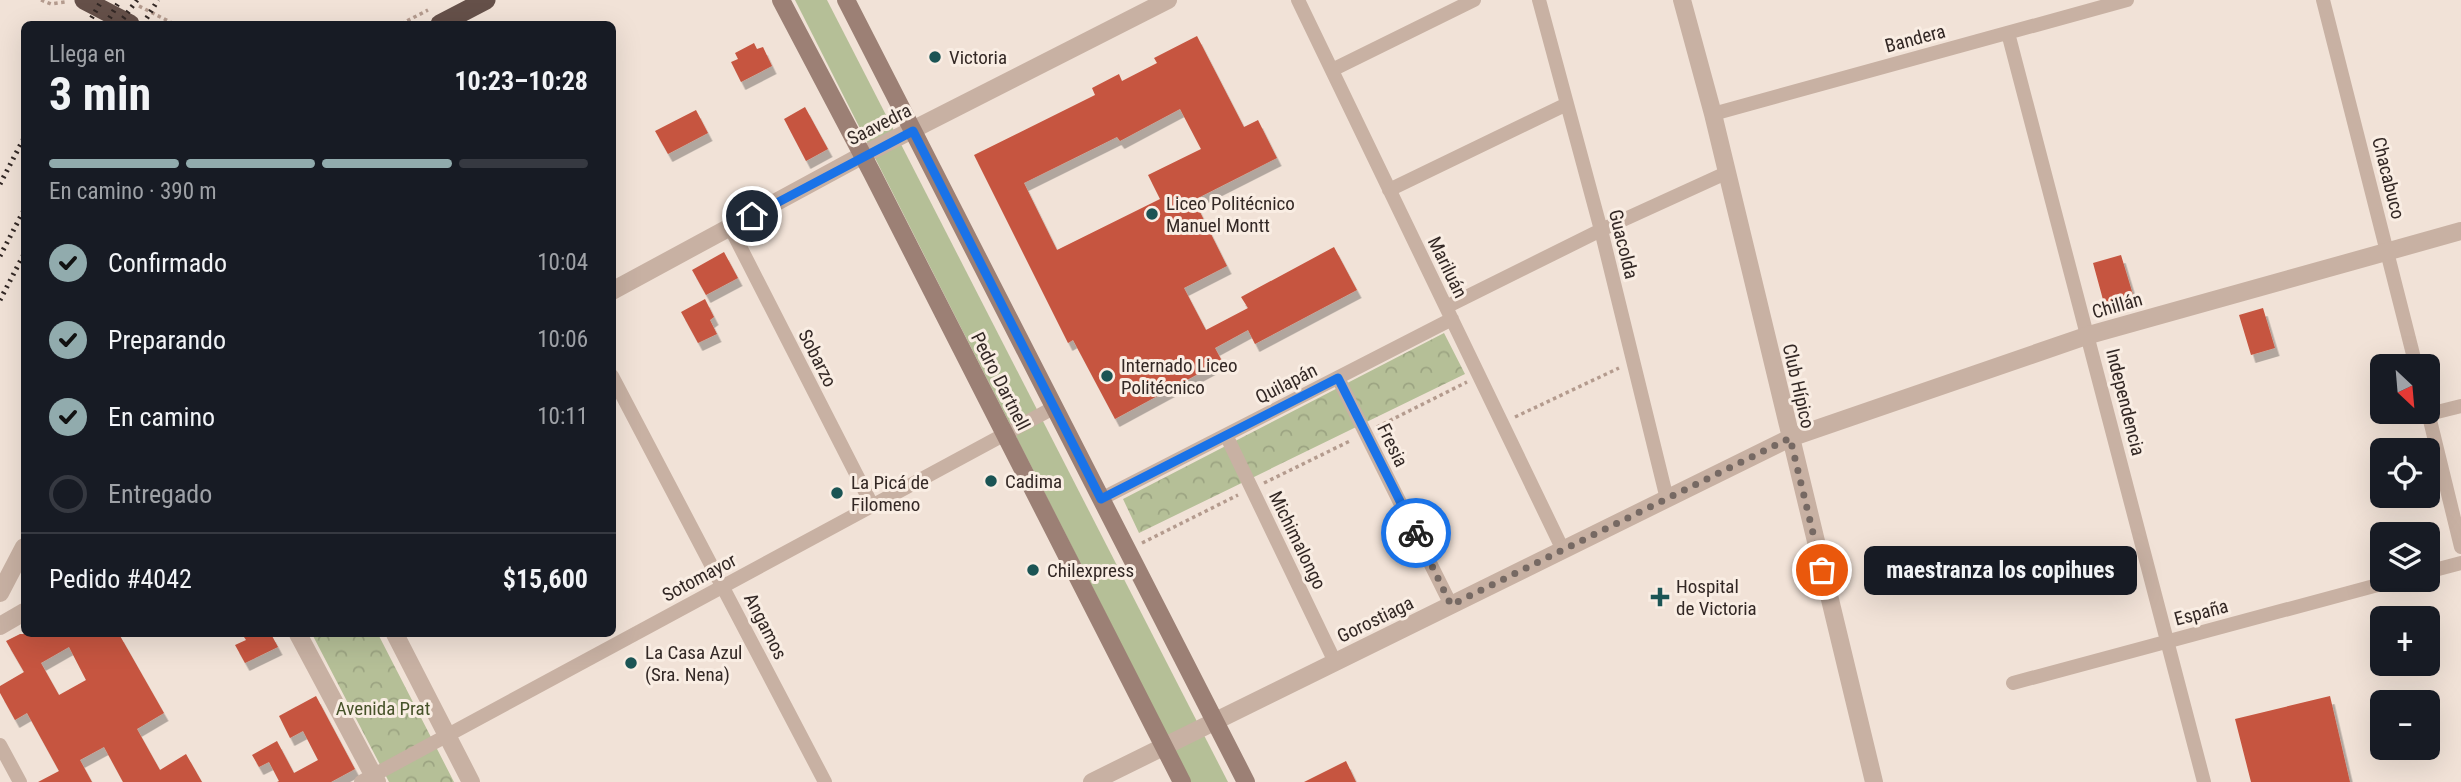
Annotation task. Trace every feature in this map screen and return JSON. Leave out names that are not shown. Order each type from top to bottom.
[{"type":"highway","points":[[84,0],[123,21]]},
{"type":"highway","points":[[437,15],[486,0]]},
{"type":"main road","name":"Pedro Dartnell","points":[[781,0],[863,155],[1182,782]]},
{"type":"main road","name":"Pedro Dartnell","points":[[846,0],[1246,782]]},
{"type":"street","name":"Saavedra","points":[[616,289],[863,155],[1168,0]]},
{"type":"street","name":"Mariluán","points":[[1298,0],[1563,550]]},
{"type":"street","points":[[1332,70],[1475,0]]},
{"type":"street","name":"Guacolda","points":[[1539,0],[1601,230],[1667,499]]},
{"type":"street","name":"Club Hípico","points":[[1682,0],[1713,114],[1874,782]]},
{"type":"street","name":"Bandera","points":[[1713,114],[2127,0]]},
{"type":"street","name":"Chacabuco","points":[[2323,0],[2413,354]]},
{"type":"street","name":"Independencia","points":[[2008,33],[2204,782]]},
{"type":"street","points":[[1390,190],[1567,104]]},
{"type":"street","name":"Quilapán","points":[[1101,499],[1338,378],[1449,313],[1601,230],[1726,173]]},
{"type":"street","name":"Sobarzo","points":[[730,228],[872,505]]},
{"type":"street","name":"Chillán","points":[[1790,438],[2089,335],[2461,231]]},
{"type":"street","name":"Fresia","points":[[1338,378],[1451,605]]},
{"type":"street","name":"Angamos","points":[[616,384],[825,782]]},
{"type":"street","points":[[2440,409],[2461,406]]},
{"type":"street","name":"Sotomayor","points":[[370,780],[447,735],[1055,407]]},
{"type":"street","points":[[2431,424],[2461,547]]},
{"type":"street","name":"Michimalongo","points":[[1226,435],[1335,662]]},
{"type":"street","name":"Gorostiaga","points":[[1092,782],[1790,438]]},
{"type":"street","points":[[0,593],[21,553]]},
{"type":"street","points":[[2440,569],[2461,563]]},
{"type":"street","name":"España","points":[[2013,682],[2370,587]]},
{"type":"street","points":[[0,626],[21,614]]},
{"type":"street","points":[[299,637],[370,780]]},
{"type":"street","points":[[397,637],[471,782]]},
{"type":"street","points":[[0,745],[20,782]]},
{"type":"path","points":[[41,0],[51,4],[64,3],[66,0]]},
{"type":"path","points":[[134,4],[168,21]]},
{"type":"path","points":[[413,21],[437,15]]},
{"type":"path","points":[[1502,424],[1633,361]]},
{"type":"path","points":[[1128,550],[1479,376]]},
{"type":"green space","points":[[795,0],[827,0],[1228,782],[1191,782]]},
{"type":"green space","points":[[1444,333],[1465,374],[1139,533],[1123,499]]},
{"type":"green space","name":"Avenida Prat","points":[[314,637],[380,637],[454,782],[389,782]]},
{"type":"building","points":[[1197,36],[1244,127],[1258,120],[1277,158],[1194,200],[1227,266],[1184,288],[1206,330],[1248,308],[1241,297],[1334,247],[1357,290],[1255,344],[1248,330],[1215,348],[1222,361],[1115,419],[1073,340],[1068,343],[974,155],[1095,95],[1092,88],[1119,74],[1122,81],[1157,63],[1154,58]],"holes":[[[1180,109],[1201,149],[1148,175],[1160,199],[1057,250],[1024,183],[1117,137],[1120,141]]]},
{"type":"building","points":[[754,43],[757,49],[763,47],[772,66],[741,82],[731,62],[738,59],[735,53]]},
{"type":"building","points":[[805,107],[828,149],[806,161],[784,119]]},
{"type":"building","points":[[696,110],[708,133],[668,154],[655,131]]},
{"type":"building","points":[[724,252],[738,278],[706,295],[692,270]]},
{"type":"building","points":[[2121,255],[2134,298],[2105,307],[2093,263]]},
{"type":"building","points":[[705,299],[714,317],[710,320],[717,334],[698,343],[681,312]]},
{"type":"building","points":[[2263,308],[2275,348],[2251,355],[2239,315]]},
{"type":"building","points":[[20,634],[21,637],[121,637],[164,713],[137,729],[160,770],[186,754],[202,782],[123,782],[104,747],[80,760],[92,782],[38,782],[59,771],[27,713],[15,720],[0,693],[0,686],[24,672],[6,641]],"holes":[[[69,647],[86,680],[59,695],[41,663]]]},
{"type":"building","points":[[244,637],[273,637],[278,647],[245,663],[235,645],[246,640]]},
{"type":"building","points":[[316,696],[355,769],[331,782],[277,782],[279,781],[269,762],[259,767],[252,755],[277,741],[294,773],[318,760],[303,731],[290,738],[279,716]]},
{"type":"building","points":[[2330,696],[2350,782],[2251,782],[2235,719]]},
{"type":"building","points":[[1346,761],[1356,782],[1304,782]]},
{"type":"railway","points":[[90,21],[102,0]]},
{"type":"railway","points":[[108,21],[120,0]]},
{"type":"railway","points":[[121,21],[137,0]]},
{"type":"railway","points":[[145,21],[158,0]]},
{"type":"railway","points":[[0,184],[21,144]]},
{"type":"railway","points":[[0,256],[21,216]]},
{"type":"railway","points":[[0,300],[21,260]]},
{"type":"way so far","points":[[1416,533],[1451,605],[1790,438],[1822,570]]},
{"type":"place","name":"Victoria","points":[[935,57]]},
{"type":"place","name":"Liceo Politécnico Manuel Montt","points":[[1152,214]]},
{"type":"place","name":"Internado Liceo Politécnico","points":[[1107,376]]},
{"type":"place","name":"Cadima","points":[[991,481]]},
{"type":"place","name":"La Picá de Filomeno","points":[[837,493]]},
{"type":"place","name":"Chilexpress","points":[[1033,570]]},
{"type":"place","name":"maestranza los copihues","points":[[1822,570]]},
{"type":"place","name":"Hospital de Victoria","points":[[1660,597]]},
{"type":"place","name":"La Casa Azul (Sra. Nena)","points":[[631,663]]},
{"type":"route","points":[[752,216],[863,155],[913,131],[1101,499],[1338,378],[1416,533]]}]
